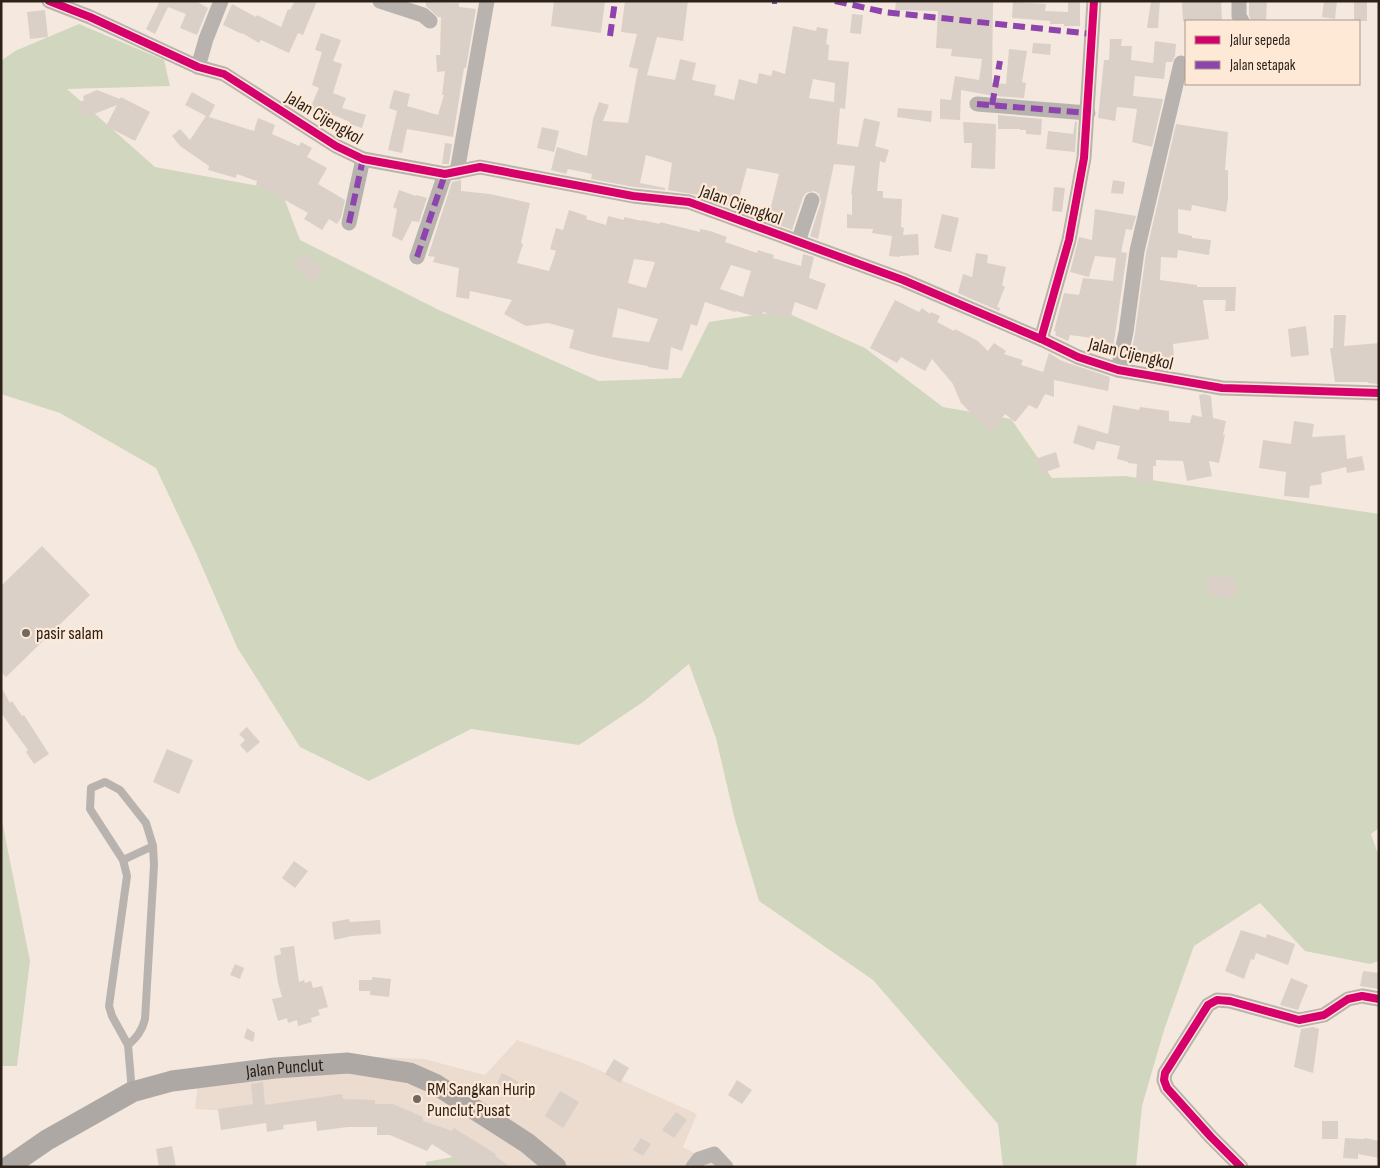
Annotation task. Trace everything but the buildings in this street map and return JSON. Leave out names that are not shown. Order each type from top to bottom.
[{"type":"main road","name":"Jalan Punclut","points":[[8,1167],[47,1140],[132,1092],[172,1082],[275,1068],[348,1063],[410,1073],[435,1084],[527,1143],[556,1167]]},
{"type":"street","name":"Jalan Cijengkol","points":[[49,1],[90,17],[198,67],[224,74],[336,146],[363,159],[451,173],[480,168],[633,196],[689,202],[903,280],[1041,339],[1078,357],[1118,370],[1222,388],[1379,393]]},
{"type":"street","points":[[198,67],[206,39],[221,1]]},
{"type":"street","points":[[380,1],[423,15],[430,21]]},
{"type":"street","points":[[417,257],[451,173],[487,1]]},
{"type":"street","points":[[1041,339],[1069,240],[1084,158],[1094,1]]},
{"type":"street","points":[[1240,1],[1239,16],[1241,20]]},
{"type":"street","points":[[1118,370],[1126,332],[1137,251],[1181,63]]},
{"type":"street","points":[[977,104],[1088,113]]},
{"type":"street","points":[[349,223],[363,159]]},
{"type":"street","points":[[798,242],[812,200]]},
{"type":"street","points":[[1241,1167],[1167,1088],[1164,1080],[1166,1073],[1208,1005],[1217,1000],[1230,1001],[1299,1020],[1324,1015],[1348,999],[1362,996],[1379,999]]},
{"type":"street","points":[[693,1167],[699,1159],[714,1154],[726,1167]]},
{"type":"lane","points":[[128,1045],[143,1028],[145,1019],[154,874],[153,846],[146,823],[120,790],[104,782],[91,788],[90,809],[123,860],[127,876],[109,1006],[112,1016],[128,1045],[132,1092]]},
{"type":"lane","points":[[123,860],[153,846]]},
{"type":"shaded area","points":[[517,1040],[583,1063],[697,1114],[683,1147],[720,1167],[483,1167],[425,1123],[195,1109],[199,1074],[377,1057],[424,1059],[485,1075]]},
{"type":"green space","points":[[79,24],[164,60],[170,86],[67,89],[155,167],[281,190],[300,240],[439,310],[599,381],[681,378],[709,322],[783,311],[865,348],[943,407],[1011,419],[1052,478],[1125,476],[1379,514],[1379,828],[1371,834],[1379,857],[1379,961],[1370,964],[1305,951],[1260,903],[1194,946],[1164,1030],[1142,1106],[1136,1167],[1003,1167],[998,1124],[873,980],[759,901],[735,820],[716,738],[689,664],[643,702],[579,745],[471,729],[369,781],[300,747],[237,647],[156,468],[60,413],[1,394],[1,61],[15,51]]},
{"type":"green space","points":[[1,816],[30,961],[17,1066],[1,1066]]},
{"type":"green space","points":[[464,1155],[483,1167],[426,1167],[426,1162]]},
{"type":"marked path","points":[[610,36],[615,1]]},
{"type":"marked path","points":[[772,1],[777,1]]},
{"type":"marked path","points":[[835,1],[884,12],[1092,34]]},
{"type":"marked path","points":[[992,105],[1000,61]]},
{"type":"marked path","points":[[977,104],[1088,113]]},
{"type":"marked path","points":[[349,223],[363,159]]},
{"type":"marked path","points":[[417,257],[445,174]]},
{"type":"cycle path","points":[[49,1],[90,17],[198,67],[224,74],[336,146],[363,159],[445,174],[480,167],[633,196],[689,202],[903,280],[1041,339],[1078,357],[1118,370],[1222,388],[1379,393]]},
{"type":"cycle path","points":[[1041,339],[1069,240],[1084,158],[1094,1]]},
{"type":"cycle path","points":[[1241,1167],[1167,1088],[1164,1080],[1165,1073],[1208,1005],[1217,1000],[1230,1001],[1299,1020],[1324,1015],[1348,999],[1362,996],[1379,999]]},
{"type":"place","name":"pasir salam","points":[[26,633]]},
{"type":"place","name":"RM Sangkan Hurip Punclut Pusat","points":[[417,1099]]}]
